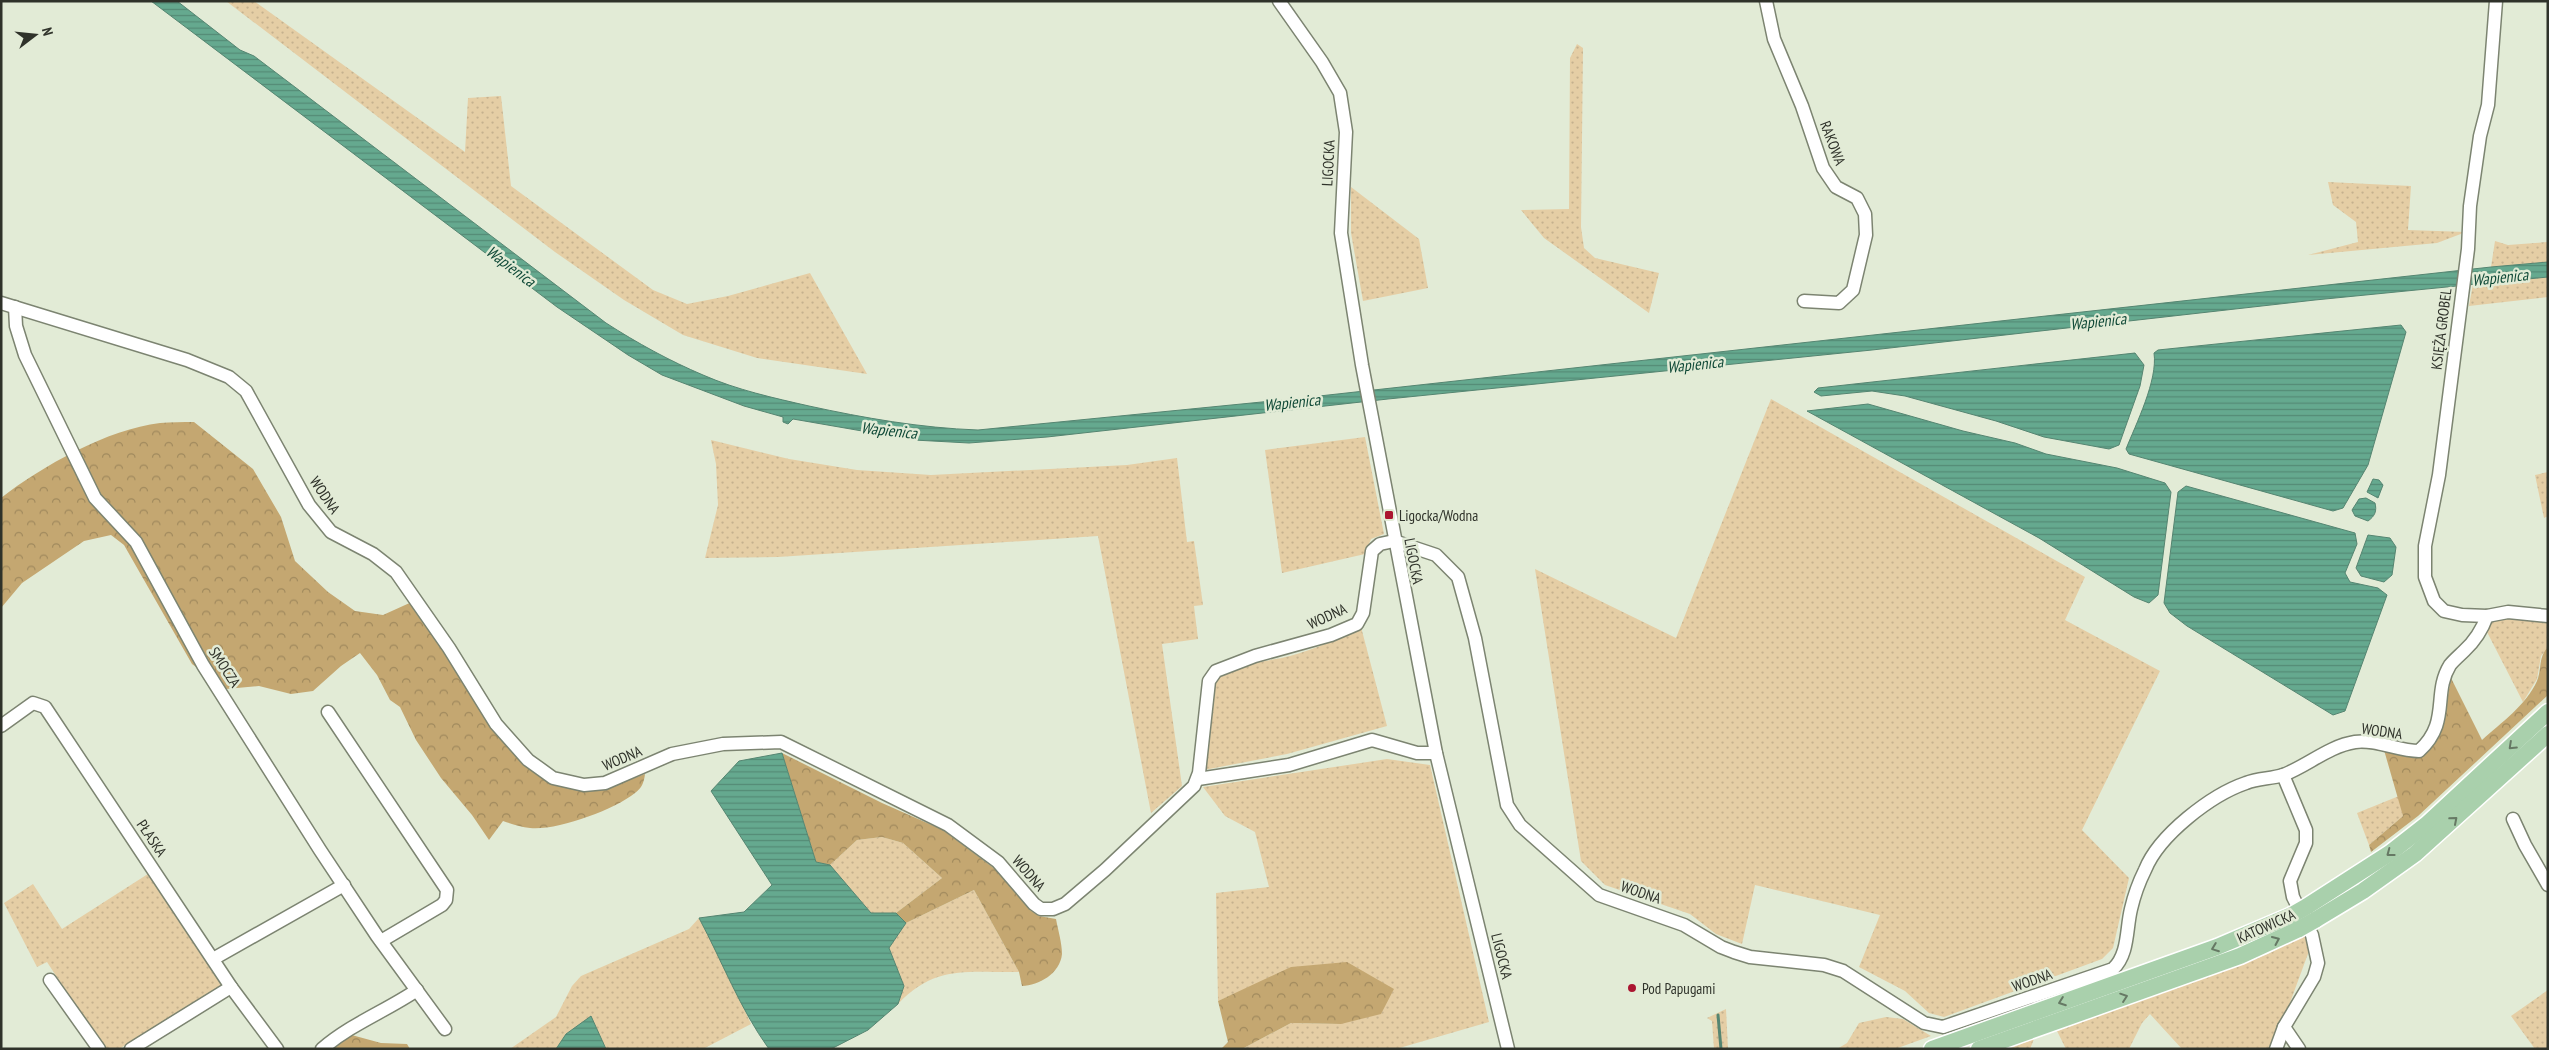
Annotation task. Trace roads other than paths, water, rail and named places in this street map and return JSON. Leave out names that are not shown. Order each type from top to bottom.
[{"type":"main road","name":"KATOWICKA","points":[[1979,1049],[2240,956],[2303,918],[2427,824],[2548,712]]},
{"type":"main road","name":"KATOWICKA","points":[[1932,1049],[2303,918],[2363,891],[2415,854],[2548,734]]},
{"type":"street","name":"LIGOCKA","points":[[1279,1],[1322,62],[1340,93],[1346,132],[1341,233],[1371,419],[1436,753],[1508,1049]]},
{"type":"street","name":"RAKOWA","points":[[1766,1],[1774,39],[1802,106],[1823,168],[1836,187],[1857,198],[1865,214],[1866,235],[1853,290],[1839,303],[1804,301]]},
{"type":"street","name":"KSIĘŻA GROBEL","points":[[2487,616],[2462,615],[2444,611],[2434,601],[2425,577],[2425,546],[2439,475],[2468,249],[2470,206],[2480,136],[2489,97],[2496,1]]},
{"type":"street","name":"WODNA","points":[[1,303],[187,360],[229,378],[246,391],[309,505],[331,532],[373,554],[396,572],[449,648],[496,724],[528,760],[553,778],[584,785],[605,783],[672,754],[722,744],[781,742],[948,825],[998,862],[1034,904],[1041,909],[1053,909],[1065,904],[1105,870],[1194,786],[1198,779],[1209,681],[1216,671],[1255,656],[1331,635],[1357,624],[1363,613],[1372,551],[1380,544],[1394,541],[1436,555],[1458,577],[1475,638],[1507,805],[1520,825],[1599,895],[1684,924],[1721,948],[1750,957],[1824,965],[1843,971],[1924,1023],[1943,1027],[2113,969],[2124,954],[2131,909],[2145,868],[2162,841],[2172,831],[2217,798],[2246,782],[2283,775],[2331,750],[2356,742],[2378,744],[2403,751],[2419,751],[2430,740],[2439,722],[2445,677],[2451,664],[2481,632],[2487,616]]},
{"type":"street","name":"SMOCZA","points":[[15,307],[16,326],[26,355],[88,486],[103,509],[136,542],[167,603],[203,665],[381,941],[446,1028]]},
{"type":"street","points":[[2487,616],[2508,612],[2548,616]]},
{"type":"street","name":"PŁASKA","points":[[1,726],[33,703],[44,707],[232,988],[277,1049]]},
{"type":"street","points":[[328,712],[446,890],[446,900],[442,905],[381,941]]},
{"type":"street","points":[[1198,779],[1289,765],[1372,740],[1417,753],[1436,753]]},
{"type":"street","points":[[2276,1049],[2284,1027],[2314,977],[2318,962],[2312,935],[2293,897],[2290,881],[2306,843],[2306,830],[2283,775]]},
{"type":"street","points":[[2513,819],[2548,886]]},
{"type":"street","points":[[213,960],[344,885]]},
{"type":"street","points":[[50,980],[99,1049]]},
{"type":"street","points":[[131,1049],[232,988]]},
{"type":"street","points":[[322,1049],[346,1029],[394,1006],[417,990]]},
{"type":"street","points":[[2284,1027],[2299,1049]]},
{"type":"water","name":"Wapienica","points":[[151,1],[177,1],[240,50],[254,56],[606,323],[642,345],[691,370],[742,389],[782,400],[914,425],[978,430],[1292,399],[2491,267],[2548,262],[2548,277],[2315,300],[1872,350],[1388,399],[1047,437],[969,443],[914,440],[793,419],[788,424],[783,422],[783,417],[744,406],[662,375],[628,355],[557,307]]},
{"type":"water","points":[[2401,325],[2406,332],[2368,465],[2343,508],[2333,511],[2129,454],[2126,449],[2150,389],[2153,376],[2154,353],[2158,350]]},
{"type":"water","points":[[2135,353],[2144,365],[2140,386],[2119,445],[2109,449],[2044,437],[1996,421],[1905,396],[1872,391],[1821,396],[1814,392],[1818,388]]},
{"type":"water","points":[[1868,404],[1963,431],[2015,443],[2046,454],[2117,468],[2165,483],[2171,492],[2158,595],[2149,603],[2134,597],[2039,538],[1807,411]]},
{"type":"water","points":[[2373,479],[2379,480],[2383,485],[2378,498],[2367,492]]},
{"type":"water","points":[[2186,486],[2355,533],[2357,544],[2345,573],[2350,582],[2378,588],[2387,595],[2345,711],[2333,715],[2187,626],[2170,613],[2164,603],[2178,492]]},
{"type":"water","points":[[2366,498],[2375,503],[2376,506],[2375,513],[2368,521],[2355,516],[2352,510],[2359,499]]},
{"type":"water","points":[[2368,535],[2390,538],[2396,547],[2392,575],[2384,582],[2361,576],[2356,568]]},
{"type":"water","points":[[782,753],[816,862],[830,865],[871,913],[896,913],[906,923],[889,948],[904,986],[898,1004],[868,1030],[831,1049],[769,1049],[749,1018],[699,918],[744,912],[772,885],[711,791],[739,761]]},
{"type":"water","points":[[591,1016],[606,1049],[556,1049],[566,1034]]},
{"type":"waterway","points":[[1718,1015],[1721,1049]]},
{"type":"place","name":"Ligocka/Wodna","points":[[1389,515]]},
{"type":"place","name":"Pod Papugami","points":[[1632,988]]}]
